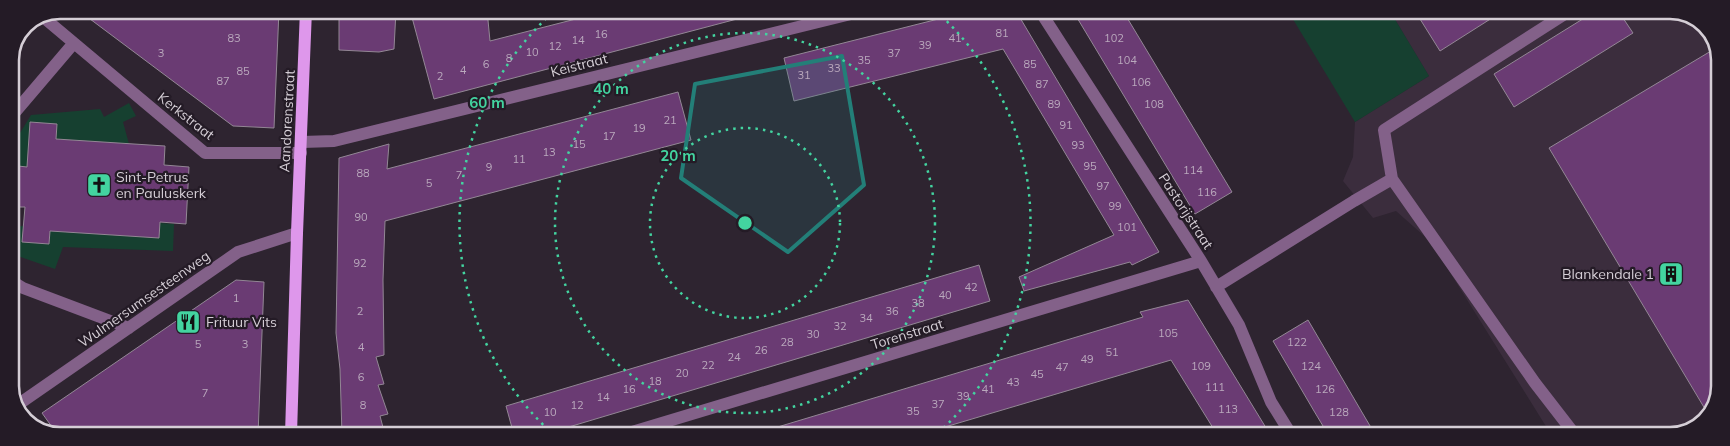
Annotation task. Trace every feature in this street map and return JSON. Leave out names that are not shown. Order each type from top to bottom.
[{"type":"main road","name":"Aandorenstraat","points":[[291,427],[296,233],[302,147],[306,19]]},
{"type":"street","name":"Keistraat","points":[[302,147],[334,141],[830,19]]},
{"type":"street","name":"Pastorijstraat","points":[[1045,19],[1239,325],[1271,402],[1286,427]]},
{"type":"street","points":[[1557,19],[1384,130],[1392,179],[1535,383],[1569,427]]},
{"type":"street","name":"Kerkstraat","points":[[47,21],[205,153],[302,147]]},
{"type":"street","points":[[19,107],[73,44]]},
{"type":"street","points":[[1216,287],[1354,200],[1392,179]]},
{"type":"street","name":"Wulmersumsesteenweg","points":[[22,402],[238,252],[296,233]]},
{"type":"street","name":"Torenstraat","points":[[649,427],[1200,261]]},
{"type":"street","points":[[19,286],[129,328]]},
{"type":"highlighted area","points":[[842,56],[864,185],[788,252],[681,178],[695,84]]},
{"type":"shaded area","points":[[1395,19],[1670,19],[1691,24],[1706,39],[1711,57],[1711,386],[1706,407],[1695,419],[1676,427],[1546,427],[1431,242],[1396,211],[1373,218],[1343,181],[1353,157],[1355,122],[1429,76]]},
{"type":"green space","points":[[1293,19],[1395,19],[1429,76],[1355,122]]},
{"type":"green space","points":[[129,103],[136,116],[123,122],[129,144],[56,139],[57,124],[30,122],[27,167],[19,166],[20,133],[31,115],[100,109],[104,117]]},
{"type":"green space","points":[[160,223],[174,224],[173,251],[63,247],[55,269],[19,256],[19,226],[23,226],[22,242],[49,244],[50,231],[158,238]]},
{"type":"building","points":[[90,19],[279,19],[274,128],[233,126]]},
{"type":"building","points":[[339,19],[396,19],[394,49],[379,52],[339,50]]},
{"type":"building","points":[[412,19],[488,19],[490,41],[576,19],[737,19],[434,99]]},
{"type":"building","points":[[938,19],[1021,19],[1159,252],[1132,265],[1130,262],[1024,291],[1019,277],[1114,235],[1003,49],[794,101],[784,58]]},
{"type":"building","points":[[1078,19],[1128,19],[1232,192],[1195,214]]},
{"type":"building","points":[[1420,19],[1490,19],[1440,51]]},
{"type":"building","points":[[1583,19],[1624,19],[1633,33],[1514,107],[1494,74]]},
{"type":"building","name":"Blankendale 1","points":[[1710,51],[1711,386],[1709,400],[1705,409],[1549,148]]},
{"type":"building","points":[[678,92],[691,140],[385,221],[383,280],[384,355],[376,357],[384,384],[378,385],[388,414],[380,416],[383,427],[342,427],[340,369],[336,333],[339,158],[389,144],[387,169]]},
{"type":"building","name":"Sint-Petrus en Pauluskerk","points":[[30,122],[57,124],[56,139],[165,146],[164,165],[189,167],[186,224],[160,222],[159,238],[50,231],[49,244],[22,242],[25,207],[19,207],[19,166],[27,167]]},
{"type":"building","points":[[979,265],[990,301],[569,427],[512,427],[506,406]]},
{"type":"building","points":[[236,280],[264,282],[258,427],[60,427],[51,426],[42,413]]},
{"type":"building","points":[[1188,300],[1266,427],[1212,427],[1171,360],[945,427],[778,427],[1143,317],[1140,312]]},
{"type":"building","points":[[1308,320],[1371,427],[1324,427],[1273,341]]},
{"type":"place","name":"Sint-Petrus en Pauluskerk","points":[[99,185]]},
{"type":"place","name":"Blankendale 1","points":[[1671,274]]},
{"type":"place","name":"Frituur Vits","points":[[188,322]]}]
